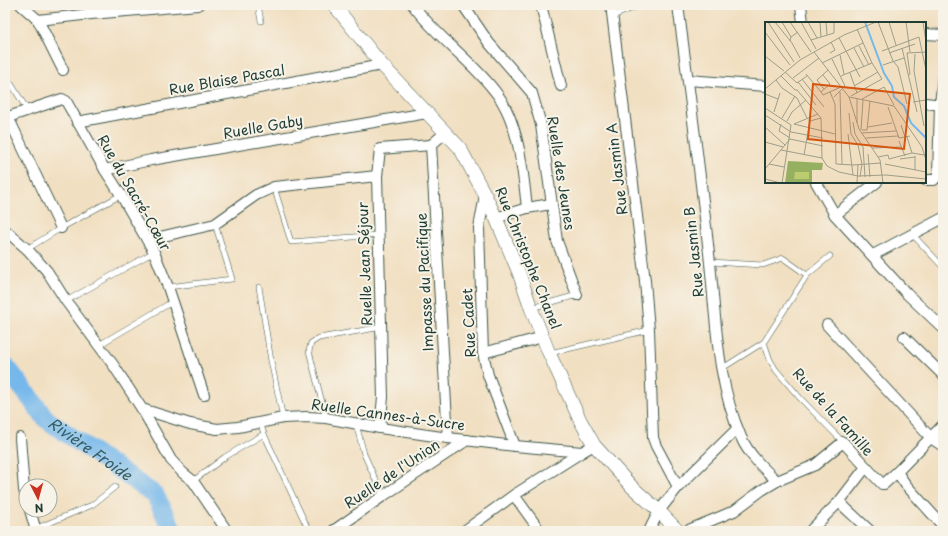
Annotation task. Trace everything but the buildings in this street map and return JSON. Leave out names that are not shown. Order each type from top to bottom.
[{"type":"street","points":[[21,5],[38,20],[63,70]]},
{"type":"street","points":[[38,20],[143,8],[198,5]]},
{"type":"street","name":"Rue Christophe Chanel","points":[[334,5],[382,65],[460,148],[496,218],[519,273],[530,308],[580,420],[588,449],[659,511],[678,531]]},
{"type":"street","points":[[413,5],[438,35],[474,68],[498,94],[514,129],[522,164],[527,208]]},
{"type":"street","name":"Ruelle des Jeunes","points":[[463,5],[489,43],[532,93],[541,125],[557,241],[577,295]]},
{"type":"street","points":[[541,5],[561,86]]},
{"type":"street","name":"Rue Jasmin A","points":[[611,5],[645,281],[654,438],[656,446],[678,487]]},
{"type":"street","name":"Rue Jasmin B","points":[[678,5],[710,262],[721,369],[741,439],[760,466],[777,481]]},
{"type":"street","points":[[801,5],[803,22]]},
{"type":"street","points":[[926,34],[943,35]]},
{"type":"street","name":"Rue Blaise Pascal","points":[[77,122],[382,65]]},
{"type":"street","points":[[926,180],[934,180],[938,175],[943,76]]},
{"type":"street","points":[[688,80],[765,86]]},
{"type":"street","name":"Rue du Sacré-Cœur","points":[[28,111],[64,100],[66,101],[154,252],[168,287],[204,395]]},
{"type":"street","points":[[926,103],[942,105]]},
{"type":"street","points":[[28,111],[7,118],[61,228]]},
{"type":"street","name":"Ruelle Gaby","points":[[105,170],[151,160],[427,113]]},
{"type":"street","points":[[431,145],[446,132]]},
{"type":"street","name":"Ruelle Jean Séjour","points":[[380,428],[383,397],[377,176],[380,149],[431,145]]},
{"type":"street","name":"Impasse du Pacifique","points":[[431,145],[448,438]]},
{"type":"street","points":[[147,240],[215,224],[256,195],[274,187],[377,176]]},
{"type":"street","points":[[817,183],[836,215],[907,294],[943,328]]},
{"type":"street","points":[[836,215],[876,183]]},
{"type":"street","name":"Rue Cadet","points":[[485,195],[479,228],[483,353],[488,375],[515,446]]},
{"type":"street","points":[[496,218],[527,208],[551,204]]},
{"type":"street","points":[[873,255],[943,218]]},
{"type":"street","points":[[5,230],[27,249],[47,271],[66,301],[99,345],[142,409],[171,460],[193,481],[228,531]]},
{"type":"street","points":[[827,325],[931,438],[943,446]]},
{"type":"street","points":[[483,353],[543,337]]},
{"type":"street","points":[[904,337],[943,375]]},
{"type":"street","name":"Ruelle Cannes-à-Sucre","points":[[142,409],[190,424],[217,429],[283,418],[326,418],[380,428],[515,446],[588,449]]},
{"type":"street","points":[[866,467],[882,484],[884,484],[898,472],[943,424]]},
{"type":"street","points":[[649,531],[659,511],[678,487],[738,428]]},
{"type":"street","points":[[20,438],[23,478]]},
{"type":"street","name":"Ruelle de l'Union","points":[[333,531],[467,440]]},
{"type":"street","points":[[686,531],[734,511],[762,490],[777,481],[815,465],[843,442]]},
{"type":"street","name":"Rue de la Famille","points":[[810,531],[839,502],[866,467],[843,442]]},
{"type":"street","points":[[464,531],[514,495],[588,449]]},
{"type":"street","points":[[898,472],[906,485],[943,526]]},
{"type":"street","points":[[514,495],[540,531]]},
{"type":"street","points":[[839,502],[870,531]]},
{"type":"street","points":[[32,518],[34,530]]},
{"type":"lane","points":[[84,5],[91,14]]},
{"type":"lane","points":[[258,5],[261,21]]},
{"type":"lane","points":[[613,16],[641,5]]},
{"type":"lane","points":[[5,74],[28,111]]},
{"type":"lane","points":[[274,187],[291,242],[378,235]]},
{"type":"lane","points":[[27,249],[61,228],[121,195]]},
{"type":"lane","points":[[168,287],[232,279],[215,224]]},
{"type":"lane","points":[[912,234],[943,267]]},
{"type":"lane","points":[[66,301],[154,252]]},
{"type":"lane","points":[[721,369],[764,342],[807,275],[830,256]]},
{"type":"lane","points":[[710,262],[763,265],[783,258],[807,275]]},
{"type":"lane","points":[[259,287],[283,418]]},
{"type":"lane","points":[[530,308],[577,295]]},
{"type":"lane","points":[[99,345],[172,302]]},
{"type":"lane","points":[[326,418],[309,351],[311,342],[319,338],[382,327]]},
{"type":"lane","points":[[549,353],[649,330]]},
{"type":"lane","name":"Rue de la Famille","points":[[764,342],[770,360],[776,370],[800,398],[843,442]]},
{"type":"lane","points":[[260,422],[264,434],[309,531]]},
{"type":"lane","points":[[356,424],[364,454],[383,496]]},
{"type":"lane","points":[[193,481],[225,457],[264,434]]},
{"type":"lane","points":[[34,530],[92,505],[115,487]]},
{"type":"waterway","name":"Rivière Froide","points":[[5,365],[46,419],[155,495],[173,531]]}]
